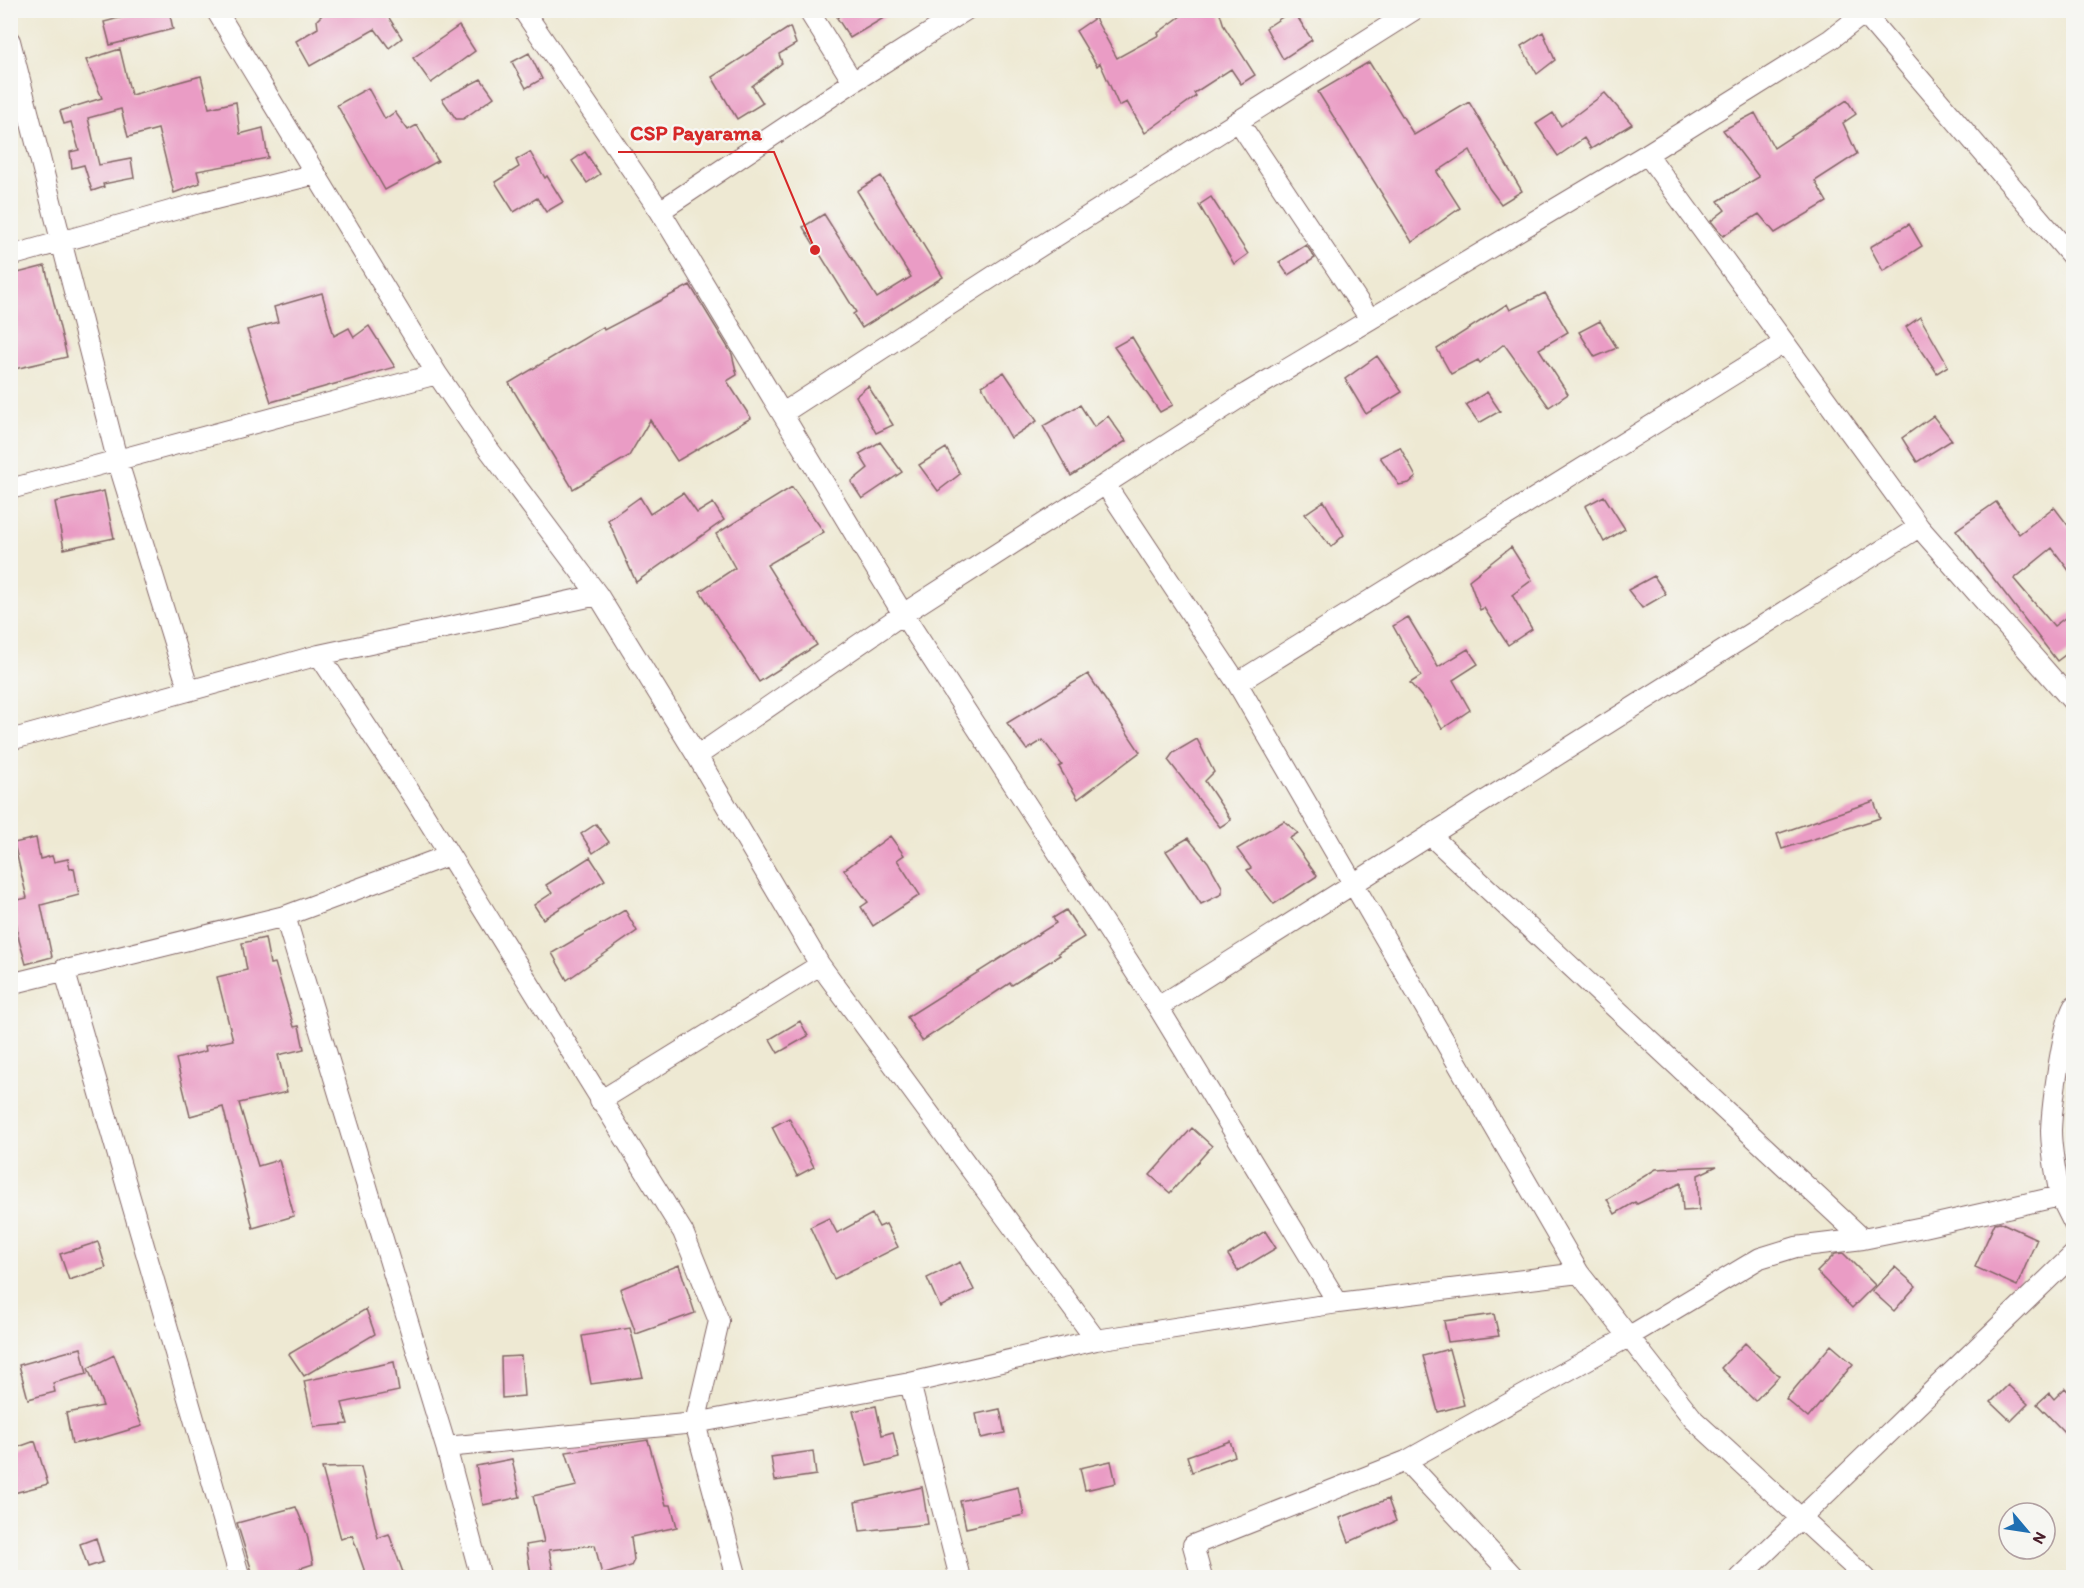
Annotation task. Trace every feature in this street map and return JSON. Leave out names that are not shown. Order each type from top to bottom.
[{"type":"street","points":[[216,10],[437,374],[484,443],[598,595],[697,756],[820,965],[1096,1340]]},
{"type":"street","points":[[523,10],[660,211],[903,614],[1158,1007],[1338,1303]]},
{"type":"street","points":[[808,10],[853,82]]},
{"type":"street","points":[[660,211],[853,82],[966,10]]},
{"type":"street","points":[[783,413],[1414,10]]},
{"type":"street","points":[[697,756],[903,614],[1247,393],[1647,154],[1831,39],[1862,12],[2073,259]]},
{"type":"street","points":[[10,41],[117,459],[189,691]]},
{"type":"street","points":[[1238,121],[1370,319]]},
{"type":"street","points":[[1647,154],[1919,527],[2073,703]]},
{"type":"street","points":[[10,256],[199,203],[316,174]]},
{"type":"street","points":[[1237,683],[1784,343]]},
{"type":"street","points":[[10,489],[437,374]]},
{"type":"street","points":[[1105,484],[1237,683],[1352,884],[1438,1025],[1579,1273],[1694,1420],[1802,1516],[1866,1578]]},
{"type":"street","points":[[1158,1007],[1919,527]]},
{"type":"street","points":[[10,740],[319,655],[598,595]]},
{"type":"street","points":[[319,655],[449,855],[683,1232],[719,1321],[695,1423],[737,1578]]},
{"type":"street","points":[[1430,835],[1863,1239]]},
{"type":"street","points":[[10,984],[285,916],[449,855]]},
{"type":"street","points":[[285,916],[446,1447],[481,1578]]},
{"type":"street","points":[[600,1101],[820,965]]},
{"type":"street","points":[[64,969],[240,1578]]},
{"type":"street","points":[[2073,1006],[2064,1035],[2051,1130],[2053,1157],[2067,1194],[2073,1224]]},
{"type":"street","points":[[1202,1578],[1193,1545],[1406,1461],[1628,1337],[1760,1258],[1796,1247],[1863,1239],[2067,1194]]},
{"type":"street","points":[[1739,1578],[2073,1254]]},
{"type":"street","points":[[446,1447],[695,1423],[910,1383],[1096,1340],[1338,1303],[1579,1273]]},
{"type":"street","points":[[910,1383],[960,1578]]},
{"type":"street","points":[[1406,1461],[1515,1578]]},
{"type":"building","points":[[150,10],[169,10],[173,29],[110,45],[104,22]]},
{"type":"building","points":[[327,10],[384,10],[402,38],[389,48],[375,29],[310,66],[296,41],[318,28],[317,20]]},
{"type":"building","points":[[847,10],[897,10],[850,38],[837,18]]},
{"type":"building","points":[[1189,10],[1219,10],[1224,26],[1255,75],[1241,84],[1231,69],[1194,93],[1196,96],[1145,133],[1127,102],[1119,106],[1100,63],[1097,66],[1076,31],[1095,18],[1117,58],[1159,35],[1158,33]]},
{"type":"building","points":[[1293,10],[1312,40],[1283,59],[1266,28]]},
{"type":"building","points":[[459,26],[475,51],[431,83],[413,58]]},
{"type":"building","points":[[790,27],[796,44],[779,54],[782,63],[752,86],[763,103],[737,119],[712,77]]},
{"type":"building","points":[[1543,32],[1555,60],[1537,74],[1521,46]]},
{"type":"building","points":[[120,49],[131,95],[201,76],[209,108],[236,102],[240,134],[263,128],[268,158],[197,171],[200,183],[174,193],[158,129],[128,137],[121,109],[88,118],[99,165],[131,159],[134,178],[103,184],[104,187],[92,191],[84,165],[72,168],[70,152],[79,150],[71,122],[64,124],[60,111],[102,98],[86,60]]},
{"type":"building","points":[[529,53],[542,79],[526,88],[512,62]]},
{"type":"building","points":[[1369,62],[1414,135],[1469,102],[1522,191],[1501,204],[1489,188],[1470,150],[1437,172],[1460,208],[1412,242],[1318,92]]},
{"type":"building","points":[[481,79],[494,97],[463,119],[456,119],[442,99]]},
{"type":"building","points":[[368,88],[385,119],[395,112],[408,130],[417,125],[438,161],[385,190],[337,105]]},
{"type":"building","points":[[1605,93],[1632,124],[1591,149],[1584,138],[1558,156],[1536,124],[1553,113],[1561,126]]},
{"type":"building","points":[[1847,100],[1856,114],[1843,123],[1857,154],[1815,181],[1827,202],[1775,233],[1759,214],[1723,236],[1711,221],[1725,210],[1718,201],[1759,177],[1723,130],[1755,113],[1774,148]]},
{"type":"building","points":[[530,152],[545,178],[547,176],[563,202],[546,212],[537,198],[514,212],[495,182],[519,167],[516,160]]},
{"type":"building","points":[[585,152],[600,174],[587,183],[572,161]]},
{"type":"building","points":[[881,176],[943,277],[862,328],[853,314],[856,312],[803,227],[824,214],[877,298],[911,277],[857,191]]},
{"type":"building","points":[[1211,197],[1248,254],[1234,264],[1199,205]]},
{"type":"building","points":[[1909,224],[1922,246],[1883,271],[1870,247]]},
{"type":"building","points":[[1306,245],[1315,258],[1288,275],[1279,262]]},
{"type":"building","points":[[45,266],[67,357],[10,370],[10,275]]},
{"type":"building","points":[[690,285],[732,354],[737,375],[727,381],[751,418],[677,461],[650,420],[629,456],[573,489],[509,383],[603,327],[604,330]]},
{"type":"building","points":[[322,293],[334,336],[349,328],[354,337],[369,326],[395,367],[271,402],[247,330],[278,322],[274,307]]},
{"type":"building","points":[[1545,293],[1568,332],[1539,349],[1568,394],[1549,407],[1504,344],[1480,363],[1478,360],[1451,374],[1437,349],[1507,304],[1510,310]]},
{"type":"building","points":[[1920,317],[1948,366],[1937,373],[1906,327]]},
{"type":"building","points":[[1600,321],[1617,348],[1595,357],[1579,332]]},
{"type":"building","points":[[1132,337],[1173,405],[1160,412],[1114,347]]},
{"type":"building","points":[[1377,356],[1402,392],[1366,414],[1345,379]]},
{"type":"building","points":[[1004,372],[1037,421],[1011,438],[982,386]]},
{"type":"building","points":[[868,386],[893,425],[876,433],[856,396]]},
{"type":"building","points":[[1487,392],[1500,411],[1479,423],[1466,405]]},
{"type":"building","points":[[1080,405],[1094,427],[1108,416],[1126,441],[1071,476],[1043,426]]},
{"type":"building","points":[[1933,416],[1952,440],[1917,462],[1902,438]]},
{"type":"building","points":[[880,442],[902,472],[862,499],[851,482],[868,468],[859,454]]},
{"type":"building","points":[[1400,447],[1416,477],[1409,483],[1399,485],[1380,457]]},
{"type":"building","points":[[946,448],[960,474],[938,491],[919,465]]},
{"type":"building","points":[[792,487],[824,532],[767,565],[817,645],[759,682],[700,591],[735,568],[716,534]]},
{"type":"building","points":[[104,491],[114,538],[64,549],[55,502]]},
{"type":"building","points":[[683,493],[697,513],[713,503],[724,520],[636,582],[608,520],[640,497],[650,514]]},
{"type":"building","points":[[1604,496],[1625,529],[1604,542],[1585,506]]},
{"type":"building","points":[[1324,501],[1344,535],[1331,547],[1305,514]]},
{"type":"building","points":[[1996,502],[2019,534],[2054,507],[2073,532],[2073,576],[2052,548],[2014,579],[2054,626],[2073,612],[2073,649],[2057,661],[1956,530]]},
{"type":"building","points":[[1511,547],[1532,580],[1512,595],[1532,629],[1508,645],[1484,608],[1480,610],[1469,580]]},
{"type":"building","points":[[1654,576],[1666,594],[1642,608],[1628,590]]},
{"type":"building","points":[[1408,617],[1438,667],[1468,649],[1478,664],[1453,680],[1470,710],[1442,729],[1429,705],[1410,683],[1421,676],[1393,626]]},
{"type":"building","points":[[1088,674],[1140,752],[1078,799],[1059,767],[1062,765],[1043,740],[1027,750],[1007,723]]},
{"type":"building","points":[[1197,739],[1214,772],[1205,781],[1231,820],[1220,827],[1168,760],[1173,753]]},
{"type":"building","points":[[1874,801],[1880,818],[1782,849],[1777,834]]},
{"type":"building","points":[[1284,821],[1298,833],[1290,838],[1317,876],[1274,904],[1247,870],[1251,868],[1237,849]]},
{"type":"building","points":[[596,824],[609,842],[593,853],[581,834]]},
{"type":"building","points":[[890,836],[904,855],[897,860],[920,895],[873,926],[861,907],[868,902],[844,870]]},
{"type":"building","points":[[36,838],[40,859],[52,856],[54,862],[68,859],[70,869],[74,868],[79,895],[41,905],[52,957],[26,964],[19,940],[13,901],[27,898],[14,843]]},
{"type":"building","points":[[1188,838],[1208,862],[1222,887],[1222,894],[1201,904],[1166,851]]},
{"type":"building","points":[[590,857],[605,880],[543,919],[534,905],[552,893],[546,885]]},
{"type":"building","points":[[625,910],[637,931],[567,980],[552,953]]},
{"type":"building","points":[[1066,910],[1084,937],[1058,953],[1060,955],[1012,985],[1010,983],[922,1041],[907,1017],[1056,923],[1053,918]]},
{"type":"building","points":[[265,938],[270,964],[275,963],[294,1027],[299,1026],[304,1049],[278,1055],[287,1092],[239,1103],[258,1166],[279,1160],[294,1216],[253,1228],[223,1107],[190,1116],[176,1059],[206,1051],[205,1046],[233,1040],[217,977],[247,970],[242,943]]},
{"type":"building","points":[[800,1021],[808,1036],[778,1053],[770,1039]]},
{"type":"building","points":[[789,1118],[814,1167],[797,1176],[772,1127]]},
{"type":"building","points":[[1192,1128],[1212,1146],[1170,1193],[1150,1175]]},
{"type":"building","points":[[1717,1166],[1698,1175],[1699,1210],[1683,1211],[1681,1183],[1637,1204],[1635,1202],[1615,1214],[1607,1199],[1656,1169]]},
{"type":"building","points":[[872,1214],[879,1227],[886,1224],[898,1247],[834,1279],[810,1227],[829,1218],[837,1233]]},
{"type":"building","points":[[2000,1222],[2037,1239],[2017,1286],[1975,1267],[1995,1223]]},
{"type":"building","points":[[1265,1231],[1276,1248],[1238,1271],[1228,1255]]},
{"type":"building","points":[[98,1242],[106,1268],[69,1280],[60,1254]]},
{"type":"building","points":[[1843,1253],[1875,1285],[1852,1308],[1817,1272],[1835,1254]]},
{"type":"building","points":[[960,1262],[974,1290],[940,1307],[927,1278]]},
{"type":"building","points":[[679,1265],[695,1313],[636,1334],[620,1289]]},
{"type":"building","points":[[1895,1267],[1916,1286],[1894,1311],[1872,1291]]},
{"type":"building","points":[[366,1309],[375,1334],[304,1376],[289,1354]]},
{"type":"building","points":[[1494,1314],[1499,1336],[1448,1342],[1444,1321]]},
{"type":"building","points":[[630,1328],[643,1377],[591,1384],[582,1336]]},
{"type":"building","points":[[1745,1343],[1779,1376],[1755,1401],[1721,1368]]},
{"type":"building","points":[[1831,1345],[1853,1364],[1808,1418],[1786,1399]]},
{"type":"building","points":[[81,1348],[87,1374],[53,1383],[55,1392],[28,1399],[19,1365]]},
{"type":"building","points":[[1449,1349],[1464,1405],[1438,1412],[1423,1356]]},
{"type":"building","points":[[114,1355],[142,1426],[72,1444],[66,1413],[103,1406],[88,1368]]},
{"type":"building","points":[[521,1356],[524,1396],[502,1398],[501,1357]]},
{"type":"building","points":[[394,1362],[399,1391],[342,1403],[348,1424],[314,1427],[304,1381]]},
{"type":"building","points":[[2008,1385],[2028,1404],[2011,1421],[1991,1402]]},
{"type":"building","points":[[2065,1388],[2073,1397],[2073,1425],[2065,1433],[2037,1404],[2049,1393],[2054,1399]]},
{"type":"building","points":[[876,1406],[882,1435],[893,1432],[899,1458],[867,1466],[853,1411]]},
{"type":"building","points":[[1000,1409],[1005,1433],[981,1438],[976,1414]]},
{"type":"building","points":[[648,1440],[666,1505],[671,1505],[677,1527],[631,1537],[634,1560],[631,1566],[602,1575],[595,1545],[549,1550],[553,1570],[531,1574],[526,1545],[544,1542],[533,1496],[577,1486],[566,1452]]},
{"type":"building","points":[[35,1441],[48,1484],[10,1494],[10,1450]]},
{"type":"building","points":[[1230,1441],[1235,1456],[1192,1472],[1187,1456]]},
{"type":"building","points":[[813,1451],[816,1475],[775,1481],[771,1457]]},
{"type":"building","points":[[512,1459],[520,1497],[483,1505],[476,1466]]},
{"type":"building","points":[[1111,1461],[1116,1483],[1085,1490],[1080,1468]]},
{"type":"building","points":[[361,1467],[378,1538],[389,1534],[405,1578],[367,1578],[352,1535],[341,1539],[322,1468]]},
{"type":"building","points":[[922,1487],[928,1524],[860,1531],[855,1502]]},
{"type":"building","points":[[1018,1487],[1024,1515],[966,1528],[960,1501]]},
{"type":"building","points":[[1388,1499],[1396,1521],[1349,1542],[1340,1518]]},
{"type":"building","points":[[296,1507],[307,1534],[313,1564],[271,1578],[254,1578],[237,1523]]},
{"type":"building","points":[[96,1538],[103,1562],[88,1567],[80,1544]]},
{"type":"place","name":"CSP Payarama","points":[[815,250]]}]
